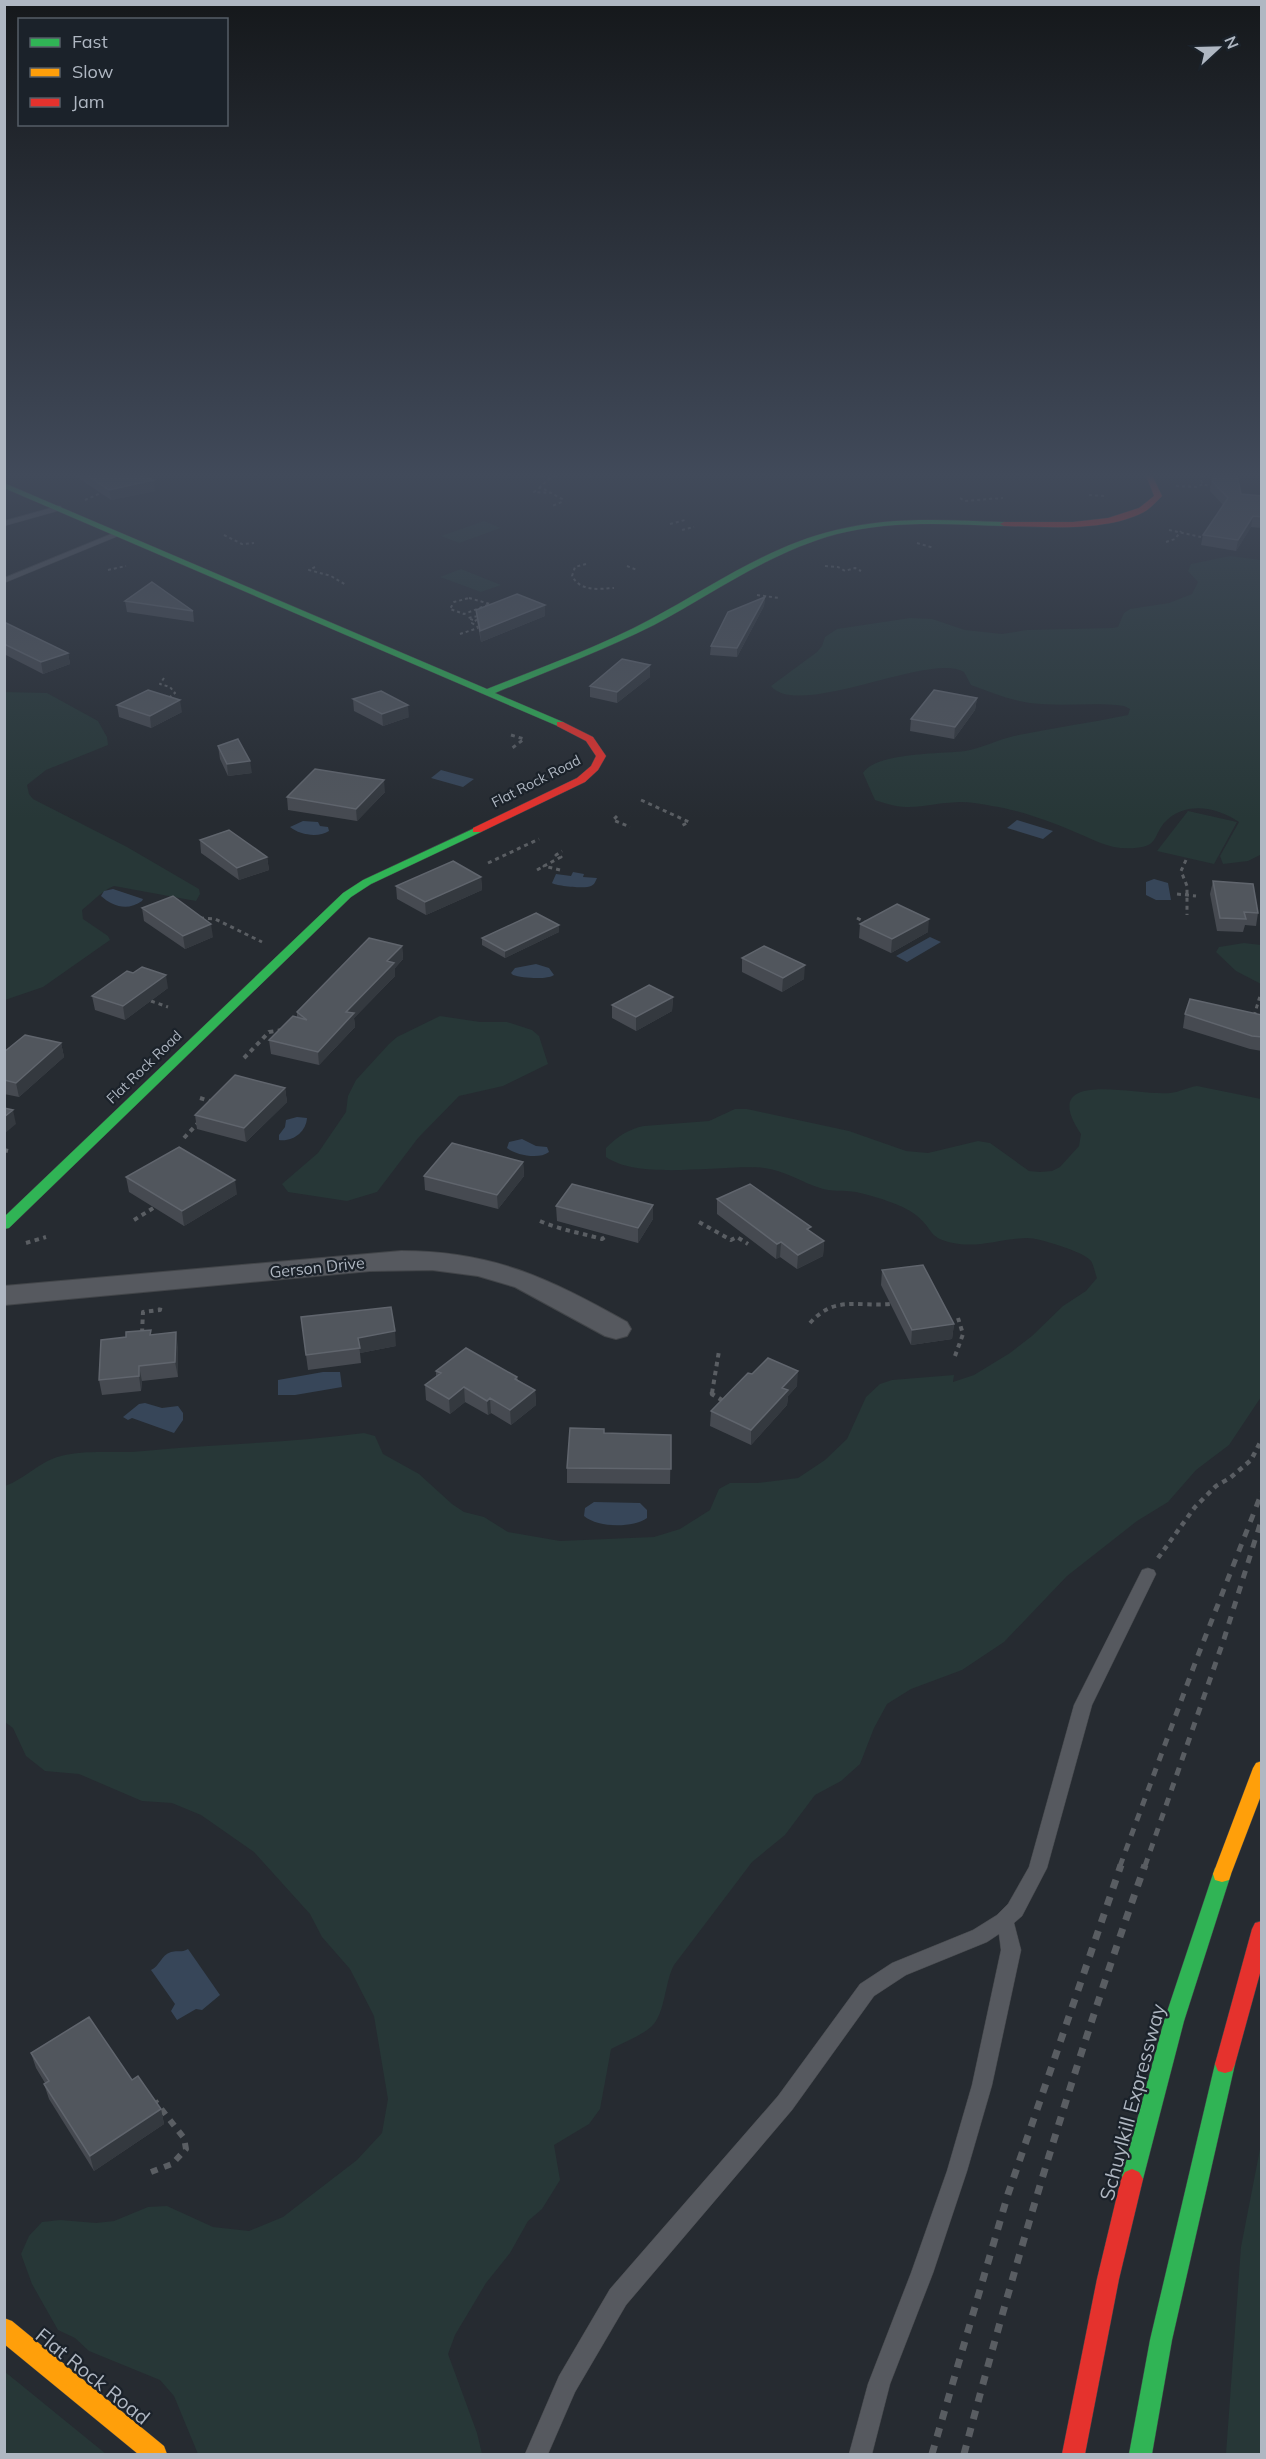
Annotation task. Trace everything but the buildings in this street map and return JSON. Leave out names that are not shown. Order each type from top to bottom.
[{"type":"main road","name":"Flat Rock Road","points":[[4,1225],[347,895],[367,882],[570,786],[589,775],[600,762],[601,756],[596,745],[582,734],[250,590]]},
{"type":"main road","points":[[489,692],[662,618],[707,590]]},
{"type":"main road","name":"Schuylkill Expressway","points":[[1073,2454],[1123,2206],[1160,2064],[1197,1941],[1262,1768]]},
{"type":"main road","points":[[1140,2454],[1146,2405],[1238,2008],[1262,1929]]},
{"type":"main road","name":"Flat Rock Road","points":[[4,2330],[156,2454]]},
{"type":"street","name":"Gerson Drive","points":[[4,1296],[396,1260],[460,1263],[493,1270],[522,1280],[564,1299],[616,1329]]},
{"type":"lane","points":[[536,2454],[567,2384],[618,2297],[785,2103],[867,1990],[899,1969],[980,1936],[1004,1921],[1022,1900],[1038,1868],[1083,1705],[1148,1574]]},
{"type":"lane","points":[[861,2454],[879,2384],[940,2222],[982,2085],[1011,1950],[1004,1921]]},
{"type":"path","points":[[757,595],[779,598]]},
{"type":"path","points":[[488,603],[490,604],[464,614],[450,609],[453,603],[466,598],[488,603],[494,601]]},
{"type":"path","points":[[478,616],[482,617],[474,620],[468,618],[488,612],[480,609]]},
{"type":"path","points":[[460,634],[480,627],[472,623],[474,620]]},
{"type":"path","points":[[163,701],[175,693],[170,687],[159,684],[164,678]]},
{"type":"path","points":[[511,735],[524,739],[511,748]]},
{"type":"path","points":[[641,800],[689,822],[679,827]]},
{"type":"path","points":[[617,816],[613,820],[630,827]]},
{"type":"path","points":[[488,863],[539,839]]},
{"type":"path","points":[[537,870],[561,857],[556,855],[562,851]]},
{"type":"path","points":[[1186,860],[1181,871],[1186,878],[1189,895],[1187,915]]},
{"type":"path","points":[[544,866],[560,870]]},
{"type":"path","points":[[1177,894],[1197,896]]},
{"type":"path","points":[[196,918],[215,920],[262,943]]},
{"type":"path","points":[[856,918],[873,926]]},
{"type":"path","points":[[1251,1023],[1260,996]]},
{"type":"path","points":[[151,1001],[168,1007]]},
{"type":"path","points":[[244,1058],[269,1032],[287,1029]]},
{"type":"path","points":[[200,1098],[218,1103],[211,1110]]},
{"type":"path","points":[[184,1138],[204,1117]]},
{"type":"path","points":[[134,1220],[155,1207]]},
{"type":"path","points":[[540,1221],[564,1231],[574,1231],[602,1239],[608,1235]]},
{"type":"path","points":[[699,1222],[731,1239],[737,1237],[748,1244]]},
{"type":"path","points":[[142,1335],[143,1312],[160,1310],[162,1282]]},
{"type":"path","points":[[810,1323],[817,1313],[829,1304],[875,1306],[890,1304]]},
{"type":"path","points":[[955,1356],[963,1335],[958,1318]]},
{"type":"path","points":[[719,1351],[712,1394],[731,1405]]},
{"type":"path","points":[[1148,1574],[1195,1507],[1216,1486],[1230,1478],[1251,1460],[1262,1439]]},
{"type":"path","points":[[151,2172],[168,2167],[179,2160],[186,2149],[184,2138],[153,2098]]},
{"type":"shaded area","points":[[1194,590],[1261,590],[1262,854],[1248,861],[1223,864],[1220,856],[1239,822],[1211,810],[1201,808],[1181,811],[1164,823],[1154,840],[1148,845],[1118,848],[1044,820],[1002,808],[964,802],[918,807],[888,804],[875,800],[863,773],[870,766],[881,761],[965,751],[1014,736],[1128,715],[1130,709],[1124,706],[1022,702],[971,685],[964,672],[947,668],[924,670],[836,691],[808,695],[786,694],[771,686],[817,652],[825,637],[837,629],[910,618],[932,619],[965,630],[1002,634],[1027,630],[1112,628],[1118,627],[1124,613],[1130,609],[1169,603],[1192,594]]},
{"type":"shaded area","points":[[4,692],[47,693],[98,721],[107,737],[108,745],[46,770],[27,785],[33,799],[127,847],[199,889],[200,894],[196,901],[114,886],[110,888],[82,910],[83,919],[108,936],[110,940],[43,987],[5,1000]]},
{"type":"shaded area","points":[[1188,811],[1237,822],[1214,864],[1157,851]]},
{"type":"shaded area","points":[[1244,943],[1261,945],[1261,984],[1236,971],[1216,952],[1219,947]]},
{"type":"shaded area","points":[[440,1016],[480,1022],[507,1022],[532,1030],[539,1036],[548,1064],[503,1086],[459,1096],[418,1138],[377,1192],[347,1201],[288,1192],[282,1184],[318,1153],[346,1112],[348,1096],[356,1080],[397,1037]]},
{"type":"shaded area","points":[[1197,1086],[1261,1099],[1261,1397],[1229,1445],[1196,1470],[1168,1502],[1137,1521],[1067,1576],[1004,1642],[962,1670],[911,1689],[887,1704],[874,1728],[860,1764],[841,1781],[815,1795],[785,1835],[752,1862],[674,1965],[660,2014],[652,2026],[638,2036],[611,2049],[600,2109],[589,2124],[554,2145],[560,2180],[542,2209],[528,2221],[510,2253],[486,2283],[455,2335],[448,2354],[477,2433],[482,2454],[198,2454],[174,2396],[160,2380],[89,2351],[75,2338],[58,2330],[32,2284],[21,2254],[29,2236],[42,2222],[114,2221],[148,2207],[167,2206],[213,2227],[249,2231],[283,2217],[357,2160],[382,2133],[388,2099],[374,2016],[350,1969],[322,1937],[310,1914],[254,1852],[201,1815],[172,1803],[142,1801],[79,1774],[45,1771],[26,1756],[13,1728],[5,1722],[5,1486],[53,1458],[71,1454],[134,1452],[364,1433],[375,1436],[383,1454],[419,1474],[452,1504],[464,1512],[484,1517],[508,1532],[560,1541],[654,1537],[680,1529],[710,1510],[719,1489],[730,1483],[757,1483],[798,1478],[825,1460],[847,1439],[866,1397],[880,1384],[892,1380],[954,1375],[953,1382],[974,1375],[1010,1353],[1032,1336],[1063,1306],[1086,1291],[1097,1278],[1092,1263],[1087,1257],[1061,1246],[1027,1238],[976,1244],[948,1242],[936,1237],[911,1211],[896,1204],[856,1192],[813,1186],[771,1169],[747,1167],[660,1170],[621,1164],[606,1157],[606,1148],[614,1140],[638,1127],[709,1121],[735,1109],[747,1109],[849,1131],[906,1151],[928,1153],[978,1141],[990,1143],[1029,1171],[1052,1171],[1060,1167],[1079,1146],[1081,1134],[1070,1113],[1071,1099],[1081,1092],[1116,1090],[1170,1093]]},
{"type":"shaded area","points":[[1261,2144],[1261,2454],[1226,2454],[1241,2247]]},
{"type":"shaded area","points":[[4,2371],[106,2454],[5,2454]]},
{"type":"water","points":[[441,770],[474,779],[463,787],[431,778]]},
{"type":"water","points":[[1017,820],[1053,831],[1043,839],[1007,828]]},
{"type":"water","points":[[303,821],[318,822],[320,826],[328,827],[329,831],[309,835],[290,827]]},
{"type":"water","points":[[573,872],[584,874],[583,877],[597,878],[588,887],[571,887],[552,883],[556,874],[571,876]]},
{"type":"water","points":[[1154,879],[1168,883],[1171,900],[1156,900],[1146,895],[1146,882]]},
{"type":"water","points":[[113,889],[143,899],[137,904],[126,907],[110,903],[101,896],[104,891]]},
{"type":"water","points":[[930,937],[941,942],[907,962],[896,956]]},
{"type":"water","points":[[536,964],[549,968],[554,975],[534,978],[511,973],[515,968]]},
{"type":"water","points":[[297,1117],[307,1118],[301,1132],[294,1138],[279,1140],[286,1120]]},
{"type":"water","points":[[522,1139],[536,1146],[547,1147],[549,1152],[539,1156],[527,1156],[507,1148],[509,1142]]},
{"type":"water","points":[[323,1372],[340,1372],[342,1387],[295,1395],[278,1395],[278,1380]]},
{"type":"water","points":[[145,1403],[162,1408],[178,1406],[183,1413],[183,1420],[174,1433],[123,1417],[139,1404]]},
{"type":"water","points":[[594,1502],[640,1503],[647,1510],[647,1518],[625,1525],[598,1523],[584,1516],[585,1508]]},
{"type":"water","points":[[188,1949],[220,1995],[202,2010],[196,2009],[177,2020],[171,2011],[175,2004],[151,1970],[168,1953]]},
{"type":"railway","points":[[1120,1866],[1197,1658],[1262,1492]]},
{"type":"railway","points":[[1145,1866],[1224,1639],[1262,1518]]},
{"type":"railway","points":[[932,2454],[1008,2194],[1121,1865]]},
{"type":"railway","points":[[964,2454],[1048,2158],[1145,1865]]},
{"type":"traffic: fast","points":[[248,590],[560,724]]},
{"type":"traffic: fast","points":[[489,692],[632,632],[710,590]]},
{"type":"traffic: fast","points":[[4,1225],[347,895],[367,882],[477,830]]},
{"type":"traffic: fast","points":[[1132,2179],[1174,2021],[1222,1874]]},
{"type":"traffic: fast","points":[[1140,2454],[1161,2340],[1225,2064]]},
{"type":"traffic: slow","points":[[1222,1874],[1262,1768]]},
{"type":"traffic: slow","points":[[4,2329],[156,2454]]},
{"type":"traffic: jam","points":[[477,830],[581,780],[595,768],[601,756],[590,739],[560,724]]},
{"type":"traffic: jam","points":[[1225,2064],[1262,1929]]},
{"type":"traffic: jam","points":[[1073,2454],[1108,2279],[1132,2179]]}]
